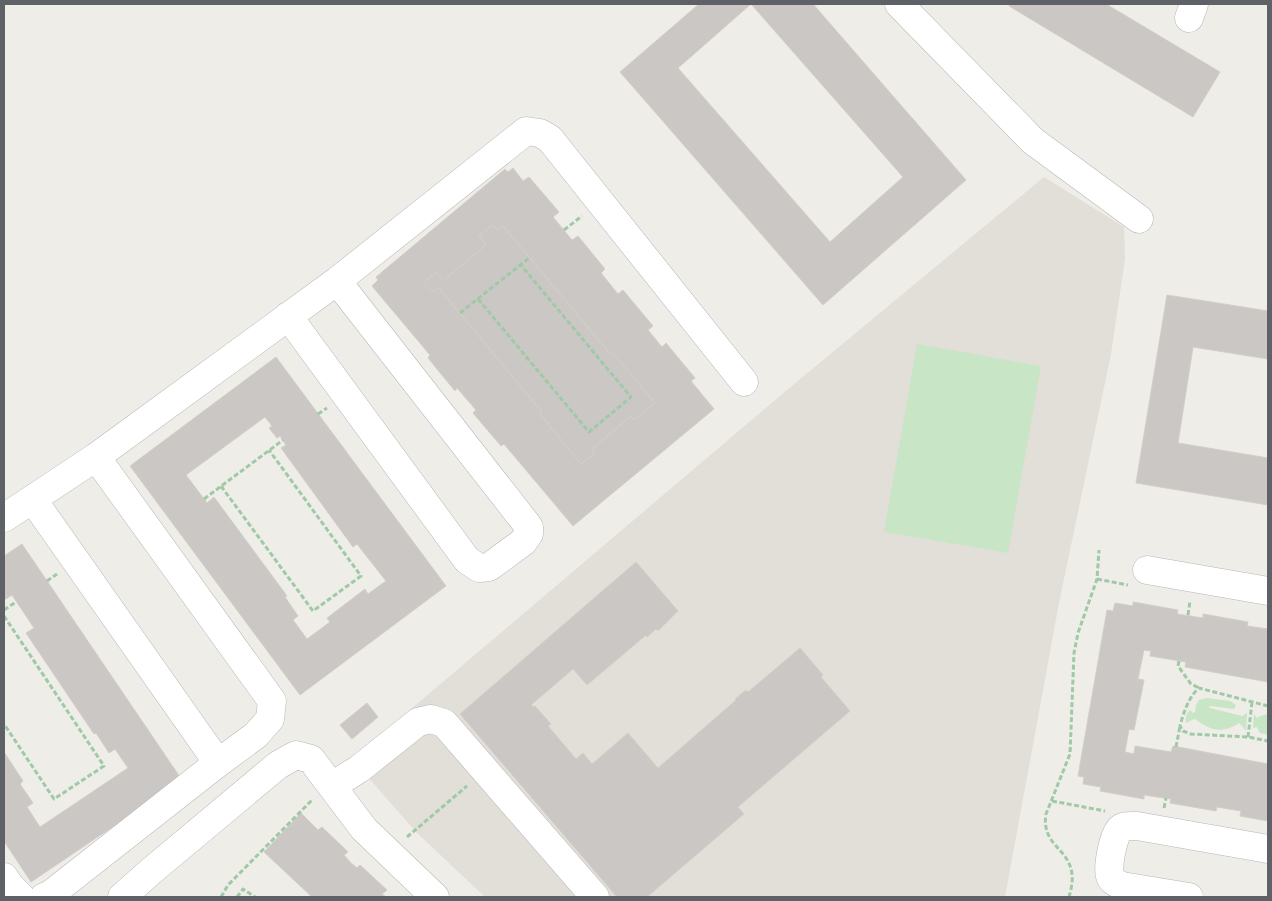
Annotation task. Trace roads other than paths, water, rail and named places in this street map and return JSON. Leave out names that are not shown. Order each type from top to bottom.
[{"type":"lane","points":[[899,4],[1033,141],[1139,219]]},
{"type":"lane","points":[[4,518],[96,457],[337,280],[526,131],[540,133],[550,139],[744,382]]},
{"type":"lane","points":[[288,316],[467,560],[479,568],[489,567],[523,542],[529,534],[529,526],[337,280]]},
{"type":"lane","points":[[44,897],[51,894],[256,735],[270,719],[272,701],[96,457]]},
{"type":"lane","points":[[33,500],[218,763]]},
{"type":"lane","points":[[1147,570],[1268,591]]},
{"type":"lane","points":[[332,786],[359,769],[418,722],[431,719],[444,724],[595,897]]},
{"type":"lane","points":[[122,897],[278,765],[296,755],[311,759],[364,829],[436,897]]},
{"type":"lane","points":[[1189,897],[1122,886],[1114,882],[1110,876],[1109,869],[1114,838],[1119,829],[1126,825],[1137,826],[1268,849]]},
{"type":"lane","points":[[4,877],[10,886],[22,897]]}]
